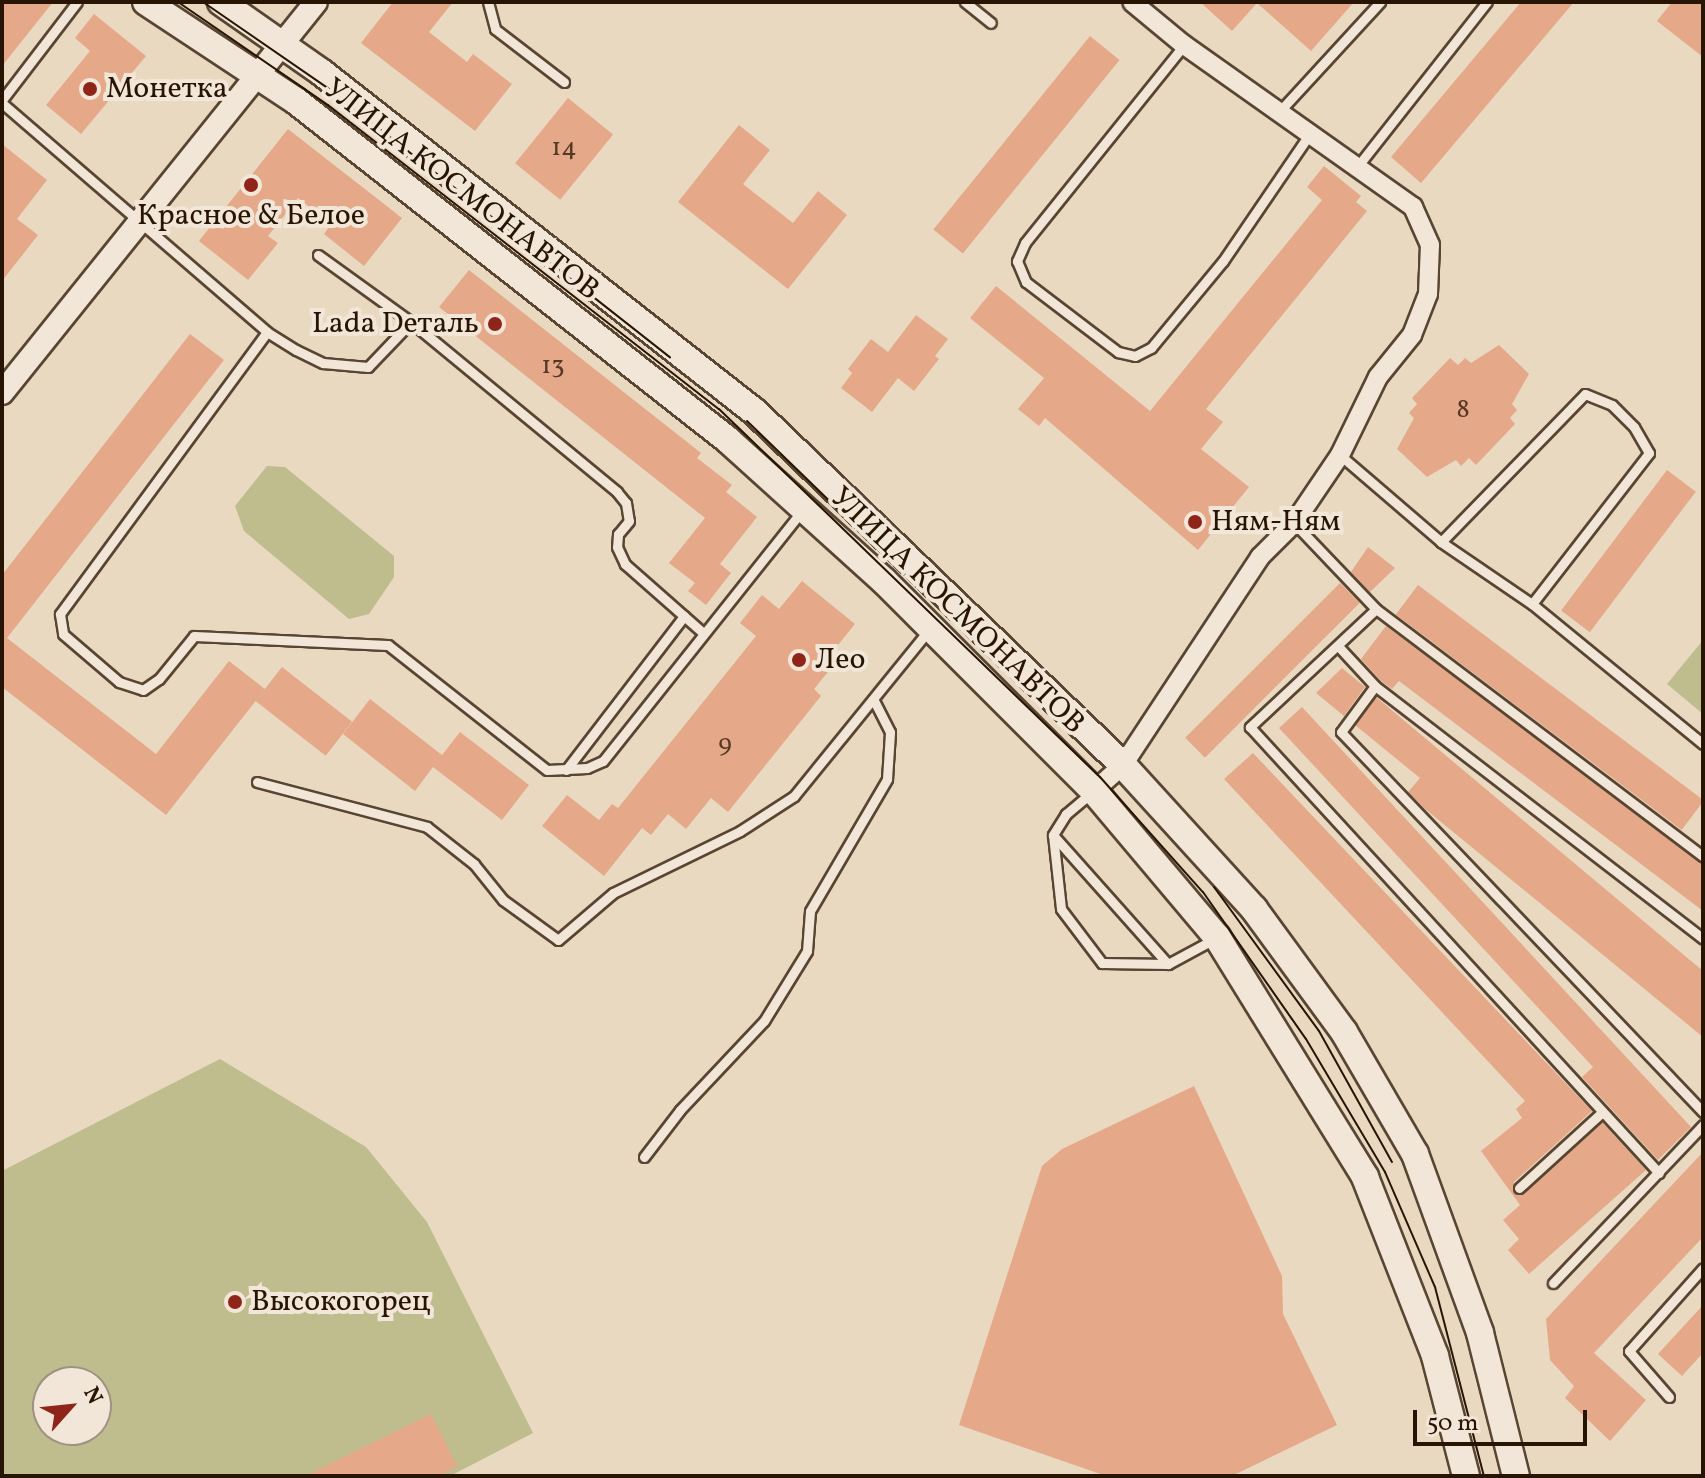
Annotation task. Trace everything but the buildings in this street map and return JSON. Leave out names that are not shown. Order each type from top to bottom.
[{"type":"main road","name":"УЛИЦА КОСМОНАВТОВ","points":[[146,2],[260,76],[728,440],[805,508],[1094,791],[1217,937],[1365,1177],[1435,1356],[1466,1476]]},
{"type":"main road","name":"УЛИЦА КОСМОНАВТОВ","points":[[221,2],[285,45],[755,412],[1123,765],[1254,909],[1344,1032],[1415,1154],[1472,1306],[1516,1476]]},
{"type":"street","points":[[2,393],[285,45],[316,2]]},
{"type":"street","points":[[1094,791],[1123,765],[1260,557],[1294,523],[1340,455],[1378,377],[1412,335],[1428,294],[1430,245],[1413,207],[1184,45],[1132,2]]},
{"type":"lane","points":[[77,2],[2,102],[267,332],[323,363],[368,367],[411,322]]},
{"type":"lane","points":[[488,2],[495,29],[564,82]]},
{"type":"lane","points":[[965,2],[991,23]]},
{"type":"lane","points":[[1278,113],[1380,2]]},
{"type":"lane","points":[[1357,167],[1487,2]]},
{"type":"lane","points":[[1184,45],[1025,243],[1017,261],[1026,282],[1118,352],[1135,356],[1151,348],[1223,261],[1309,135]]},
{"type":"lane","points":[[318,255],[411,322],[617,492],[626,503],[629,521],[618,534],[617,547],[625,564],[702,632]]},
{"type":"lane","points":[[267,332],[60,614],[63,634],[119,682],[143,690],[159,679],[194,636],[388,645],[547,770],[566,770],[603,761],[702,632],[805,508]]},
{"type":"lane","points":[[1441,542],[1585,394],[1612,405],[1634,427],[1649,453],[1532,604]]},
{"type":"lane","points":[[1340,455],[1441,542],[1532,604],[1703,744]]},
{"type":"lane","points":[[1294,523],[1376,609],[1703,856]]},
{"type":"lane","points":[[1376,609],[1250,727],[1600,1114],[1659,1173]]},
{"type":"lane","points":[[566,770],[684,616]]},
{"type":"lane","points":[[257,782],[427,827],[474,864],[503,900],[558,940],[613,893],[740,831],[794,796],[930,628]]},
{"type":"lane","points":[[1338,646],[1375,686],[1703,939]]},
{"type":"lane","points":[[1375,686],[1341,732],[1703,1112]]},
{"type":"lane","points":[[644,1157],[680,1110],[764,1021],[807,951],[810,911],[887,779],[890,732],[873,699]]},
{"type":"lane","points":[[1094,791],[1066,814],[1053,835],[1061,909],[1102,963],[1168,964],[1217,937]]},
{"type":"lane","points":[[1053,835],[1168,964]]},
{"type":"lane","points":[[1519,1188],[1600,1114]]},
{"type":"lane","points":[[1553,1283],[1703,1125]]},
{"type":"lane","points":[[1669,1397],[1629,1351],[1703,1268]]},
{"type":"shaded area","points":[[267,466],[285,467],[394,556],[394,577],[369,614],[349,619],[244,531],[235,506]]},
{"type":"shaded area","points":[[1703,640],[1703,714],[1667,684]]},
{"type":"shaded area","name":"Высокогорец","points":[[220,1059],[366,1147],[427,1222],[533,1433],[450,1476],[2,1476],[2,1171]]},
{"type":"tram line","points":[[178,2],[328,105],[719,409],[1100,777],[1203,892],[1306,1039],[1385,1172],[1435,1287],[1484,1476]]},
{"type":"tram line","points":[[203,2],[329,89],[670,357]]},
{"type":"tram line","points":[[747,421],[931,599]]},
{"type":"tram line","points":[[1214,887],[1319,1031],[1392,1162]]},
{"type":"place","name":"Монетка","points":[[90,89]]},
{"type":"place","name":"Красное & Белое","points":[[251,185]]},
{"type":"place","name":"Lada Dеталь","points":[[495,324]]},
{"type":"place","name":"Ням-Ням","points":[[1195,522]]},
{"type":"place","name":"Лео","points":[[799,660]]},
{"type":"place","name":"Высокогорец","points":[[235,1302]]}]
